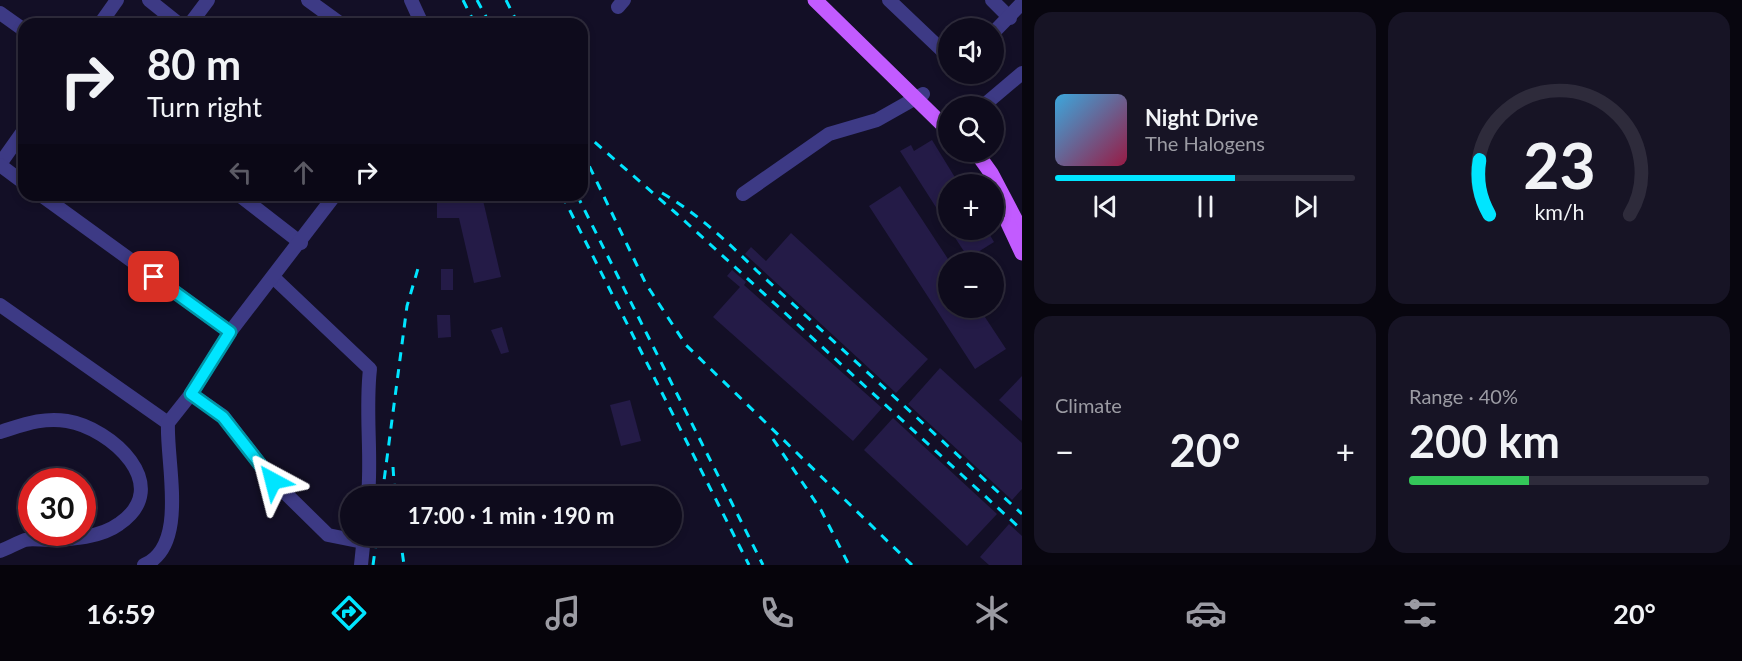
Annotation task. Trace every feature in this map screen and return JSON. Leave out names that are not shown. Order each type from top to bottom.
[{"type":"main road","points":[[815,0],[938,110]]},
{"type":"main road","points":[[827,0],[920,96],[938,118]]},
{"type":"main road","points":[[983,162],[1022,232]]},
{"type":"main road","points":[[1004,216],[1022,250]]},
{"type":"street","points":[[104,18],[117,0]]},
{"type":"street","points":[[149,0],[172,18]]},
{"type":"street","points":[[194,18],[208,0]]},
{"type":"street","points":[[308,0],[331,18]]},
{"type":"street","points":[[411,0],[419,18]]},
{"type":"street","points":[[889,0],[938,47]]},
{"type":"street","points":[[992,0],[1010,18]]},
{"type":"street","points":[[1004,23],[1022,3]]},
{"type":"street","points":[[0,13],[18,26]]},
{"type":"street","points":[[995,96],[1022,73]]},
{"type":"street","points":[[743,194],[830,134],[877,120],[920,96]]},
{"type":"street","points":[[18,138],[0,164],[18,178]]},
{"type":"street","points":[[49,201],[230,332]]},
{"type":"street","points":[[247,201],[301,243]]},
{"type":"street","points":[[144,565],[162,552],[168,540],[172,513],[168,423],[191,394],[230,332],[301,243],[331,201]]},
{"type":"street","points":[[273,277],[370,369],[367,390],[369,486]]},
{"type":"street","points":[[0,305],[168,423]]},
{"type":"street","points":[[191,394],[223,417],[273,481],[328,535],[340,536]]},
{"type":"street","points":[[0,432],[42,419],[85,425],[118,446],[139,473],[141,486],[140,497],[132,512],[118,525],[88,536],[27,540],[0,551]]},
{"type":"street","points":[[361,565],[363,546]]},
{"type":"building","points":[[932,140],[938,150],[938,162],[946,162],[953,174],[938,174],[938,210],[900,151],[911,145],[914,151]]},
{"type":"building","points":[[900,186],[943,252],[938,252],[938,312],[869,206]]},
{"type":"building","points":[[437,201],[449,201],[449,203],[483,201],[501,277],[474,283],[459,218],[437,218]]},
{"type":"building","points":[[791,233],[928,359],[896,393],[745,254],[751,247],[766,261]]},
{"type":"building","points":[[957,240],[993,240],[994,242],[978,252],[964,252]]},
{"type":"building","points":[[441,269],[453,269],[453,290],[441,290]]},
{"type":"building","points":[[732,270],[746,282],[744,285],[882,408],[853,441],[713,317],[740,287],[727,276]]},
{"type":"building","points":[[437,315],[450,315],[451,337],[438,338]]},
{"type":"building","points":[[942,318],[986,318],[1006,349],[975,369]]},
{"type":"building","points":[[502,327],[509,352],[501,354],[491,330]]},
{"type":"building","points":[[940,368],[1022,443],[1022,489],[1012,500],[908,404]]},
{"type":"building","points":[[1022,376],[1022,421],[999,400]]},
{"type":"building","points":[[630,400],[641,441],[621,446],[610,405]]},
{"type":"building","points":[[893,418],[997,514],[967,546],[864,450]]},
{"type":"building","points":[[1009,524],[1022,536],[1022,565],[989,565],[980,557]]},
{"type":"railway","points":[[463,0],[472,18]]},
{"type":"railway","points":[[477,0],[487,18]]},
{"type":"railway","points":[[506,0],[515,18]]},
{"type":"railway","points":[[588,136],[677,214],[1022,530]]},
{"type":"railway","points":[[588,163],[646,284],[686,345],[912,565]]},
{"type":"railway","points":[[662,193],[688,210],[724,239],[1022,514]]},
{"type":"railway","points":[[565,201],[749,565]]},
{"type":"railway","points":[[580,201],[763,565]]},
{"type":"railway","points":[[383,486],[407,306],[419,265]]},
{"type":"railway","points":[[773,439],[821,510],[849,565]]},
{"type":"railway","points":[[393,467],[394,486]]},
{"type":"railway","points":[[373,565],[376,546]]},
{"type":"railway","points":[[401,546],[404,565]]},
{"type":"route","points":[[154,277],[230,332],[191,394],[223,417],[273,481]]}]
